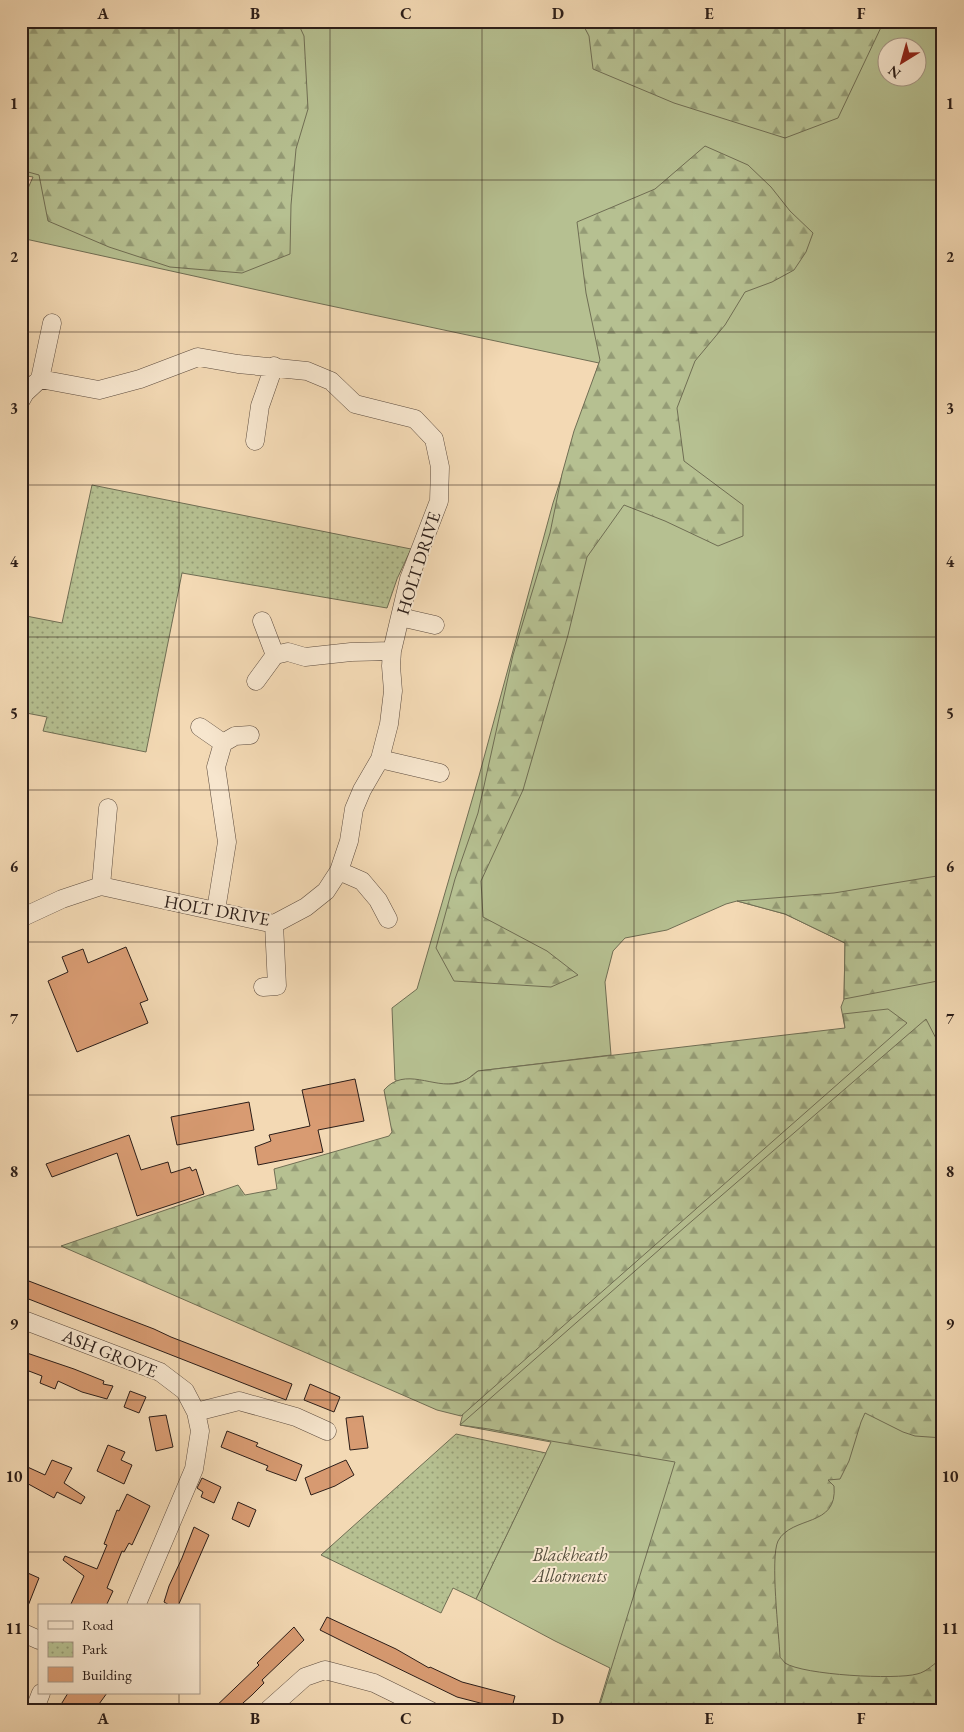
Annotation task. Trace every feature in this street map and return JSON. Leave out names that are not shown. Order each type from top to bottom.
[{"type":"street","points":[[21,400],[25,393],[40,379],[52,323]]},
{"type":"street","name":"HOLT DRIVE","points":[[40,379],[99,390],[140,379],[198,357],[238,364],[274,366],[306,371],[331,381],[355,404],[415,419],[434,438],[440,467],[439,501],[409,579],[392,651],[393,692],[389,724],[380,759],[362,790],[354,809],[349,841],[339,871],[326,891],[306,907],[274,924],[101,886]]},
{"type":"street","points":[[255,441],[260,406],[274,366]]},
{"type":"street","points":[[400,617],[435,625]]},
{"type":"street","points":[[262,621],[275,654]]},
{"type":"street","points":[[256,682],[275,654],[288,652],[305,657],[351,652],[392,651]]},
{"type":"street","points":[[200,727],[223,743]]},
{"type":"street","points":[[216,910],[227,842],[216,767],[223,743],[235,736],[250,735]]},
{"type":"street","points":[[380,759],[440,773]]},
{"type":"street","points":[[21,918],[62,899],[101,886],[109,831],[108,808]]},
{"type":"street","points":[[339,871],[362,881],[378,900],[388,919]]},
{"type":"street","points":[[263,987],[276,986],[274,924]]},
{"type":"street","name":"ASH GROVE","points":[[21,1319],[160,1372],[184,1391],[196,1412]]},
{"type":"street","points":[[137,1604],[194,1468],[200,1431],[196,1412],[239,1401],[296,1417],[327,1431]]},
{"type":"street","points":[[21,1632],[38,1640]]},
{"type":"street","points":[[268,1711],[304,1677],[325,1670],[374,1683],[431,1711]]},
{"type":"street","points":[[34,1711],[41,1694]]},
{"type":"green space","name":"Blackheath Allotments","points":[[21,21],[943,21],[943,1711],[597,1711],[610,1668],[476,1599],[551,1442],[460,1425],[470,1386],[845,1028],[841,1007],[844,999],[845,943],[785,914],[737,901],[667,930],[625,938],[613,951],[605,982],[611,1055],[478,1071],[466,1080],[450,1084],[421,1084],[395,1080],[392,1008],[417,989],[479,776],[553,503],[599,363],[21,238],[21,204],[33,177],[21,175]]},
{"type":"green space","points":[[21,21],[297,21],[304,36],[308,109],[296,149],[291,205],[290,254],[242,273],[170,267],[109,247],[48,221],[39,175],[21,170]]},
{"type":"green space","points":[[581,21],[884,21],[838,118],[785,138],[674,103],[593,69],[589,36]]},
{"type":"green space","points":[[705,146],[748,165],[813,233],[806,252],[794,270],[772,282],[745,292],[725,325],[695,361],[677,408],[684,461],[743,505],[743,536],[718,546],[665,521],[624,505],[587,557],[568,635],[523,790],[481,881],[483,917],[547,951],[578,975],[551,987],[454,981],[436,948],[455,879],[478,813],[513,655],[550,533],[562,474],[574,431],[600,360],[586,293],[577,222],[655,189]]},
{"type":"green space","points":[[92,485],[411,549],[397,579],[387,608],[182,573],[146,752],[43,731],[47,717],[21,712],[21,615],[62,623]]},
{"type":"green space","points":[[943,875],[943,980],[844,999],[845,943],[785,914],[737,901],[834,893]]},
{"type":"green space","points":[[888,1009],[907,1023],[461,1416],[437,1410],[61,1246],[238,1185],[245,1195],[277,1189],[274,1169],[389,1136],[392,1132],[384,1090],[392,1083],[401,1080],[458,1083],[466,1080],[478,1071],[845,1028],[843,1014]]},
{"type":"green space","points":[[926,1019],[943,1052],[943,1438],[915,1436],[865,1413],[849,1461],[840,1479],[828,1480],[834,1486],[833,1499],[829,1509],[813,1520],[793,1527],[778,1541],[775,1579],[780,1657],[785,1663],[810,1671],[850,1675],[906,1676],[921,1673],[943,1658],[943,1711],[598,1711],[675,1462],[460,1425]]},
{"type":"green space","points":[[456,1434],[546,1453],[476,1599],[453,1588],[441,1613],[321,1555]]},
{"type":"building","points":[[126,947],[148,1000],[140,1003],[148,1023],[77,1052],[48,981],[68,972],[62,957],[83,949],[88,963]]},
{"type":"building","points":[[355,1079],[364,1121],[318,1130],[323,1152],[258,1165],[255,1147],[271,1141],[269,1135],[310,1126],[302,1090]]},
{"type":"building","points":[[249,1102],[254,1130],[177,1145],[171,1117]]},
{"type":"building","points":[[129,1135],[141,1170],[168,1162],[171,1173],[190,1167],[192,1171],[196,1169],[204,1194],[137,1216],[117,1153],[52,1177],[46,1164]]},
{"type":"building","points":[[21,1278],[292,1384],[286,1400],[21,1296]]},
{"type":"building","points":[[21,1351],[74,1369],[104,1381],[103,1384],[113,1386],[107,1399],[82,1392],[58,1381],[55,1389],[40,1383],[42,1376],[21,1368]]},
{"type":"building","points":[[310,1384],[340,1397],[334,1412],[304,1400]]},
{"type":"building","points":[[130,1391],[146,1397],[139,1413],[124,1407]]},
{"type":"building","points":[[166,1415],[173,1447],[156,1451],[149,1417]]},
{"type":"building","points":[[363,1416],[368,1448],[350,1450],[346,1418]]},
{"type":"building","points":[[227,1431],[258,1443],[256,1446],[302,1465],[296,1481],[266,1470],[268,1466],[221,1447]]},
{"type":"building","points":[[108,1445],[125,1452],[121,1460],[132,1465],[124,1484],[97,1471]]},
{"type":"building","points":[[52,1460],[72,1468],[64,1483],[85,1497],[81,1504],[57,1492],[54,1498],[21,1480],[21,1464],[45,1475]]},
{"type":"building","points":[[346,1460],[354,1475],[335,1486],[311,1495],[305,1478]]},
{"type":"building","points":[[202,1478],[221,1487],[214,1503],[201,1497],[203,1492],[197,1488]]},
{"type":"building","points":[[127,1494],[150,1506],[132,1545],[129,1543],[124,1552],[122,1551],[107,1588],[113,1591],[107,1604],[71,1604],[84,1576],[63,1560],[65,1556],[97,1569],[107,1545],[104,1544],[117,1510],[119,1511]]},
{"type":"building","points":[[238,1502],[256,1510],[249,1527],[232,1519]]},
{"type":"building","points":[[194,1527],[209,1535],[179,1604],[168,1604],[164,1602],[169,1586]]},
{"type":"building","points":[[21,1570],[39,1578],[22,1621],[21,1621]]},
{"type":"building","points":[[327,1617],[396,1649],[429,1668],[462,1682],[515,1696],[511,1711],[457,1697],[320,1630]]},
{"type":"building","points":[[294,1627],[304,1640],[262,1680],[264,1683],[234,1711],[211,1711],[259,1665],[257,1663]]},
{"type":"building","points":[[67,1694],[106,1694],[94,1711],[57,1711]]}]
